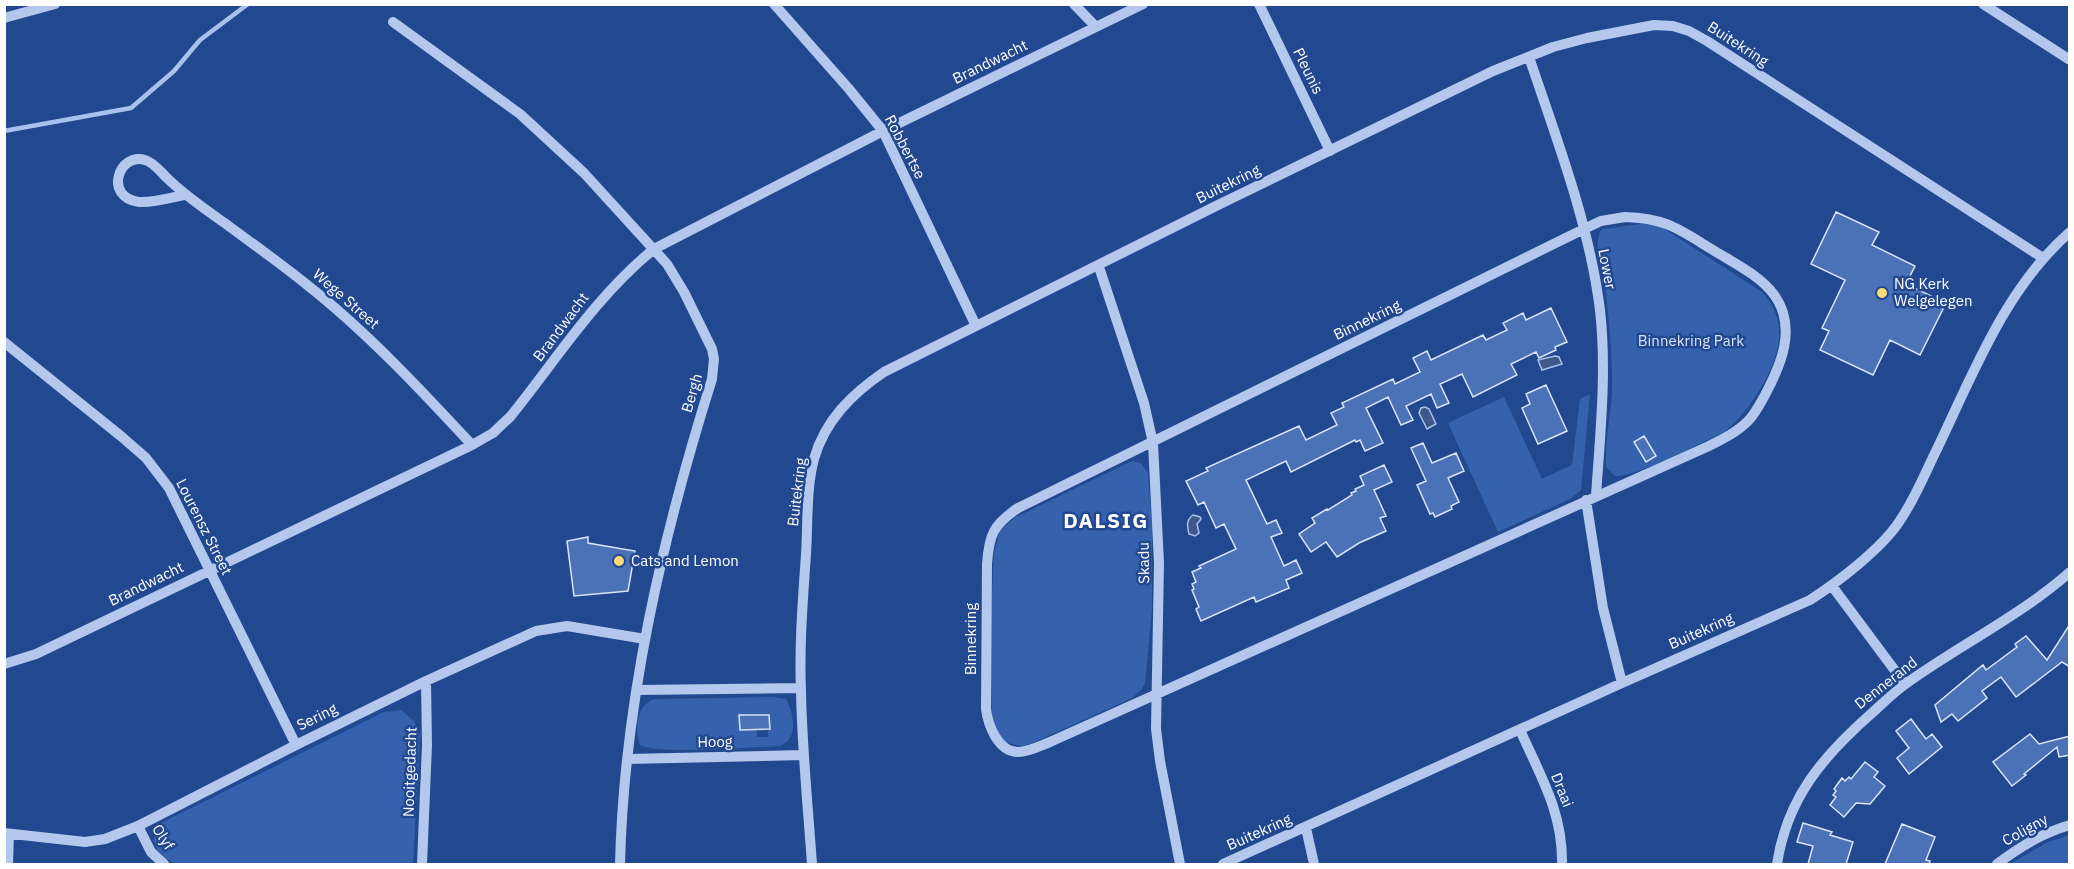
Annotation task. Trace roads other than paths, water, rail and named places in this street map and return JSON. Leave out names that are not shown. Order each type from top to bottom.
[{"type":"street","points":[[4,18],[56,4]]},
{"type":"street","name":"Robbertse","points":[[774,4],[849,88],[883,131],[976,327]]},
{"type":"street","points":[[1074,4],[1096,27]]},
{"type":"street","name":"Brandwacht","points":[[4,664],[36,654],[493,433],[510,417],[608,291],[628,270],[654,249],[883,131],[1143,4]]},
{"type":"street","name":"Pleunis","points":[[1259,4],[1330,151]]},
{"type":"street","points":[[1983,4],[2070,60]]},
{"type":"street","name":"Bergh","points":[[393,22],[520,114],[584,173],[667,264],[684,292],[712,349],[714,369],[669,532],[645,639],[628,759],[620,864]]},
{"type":"street","name":"Buitekring","points":[[812,864],[800,688],[810,482],[814,458],[828,427],[844,404],[884,372],[1330,151],[1493,71],[1553,47],[1654,25],[1672,26],[1689,31],[2043,258]]},
{"type":"street","name":"Lower","points":[[1529,57],[1574,193],[1584,229],[1600,310],[1603,382],[1591,498],[1603,608],[1622,683]]},
{"type":"street","name":"Wege Street","points":[[184,195],[144,202],[127,199],[117,186],[118,176],[126,164],[139,159],[146,160],[155,166],[184,195],[307,284],[336,308],[377,346],[472,445]]},
{"type":"street","name":"Binnekring","points":[[1625,217],[1661,220],[1757,278],[1767,287],[1780,305],[1787,332],[1776,374],[1749,420],[1725,438],[1709,446],[1050,742],[1016,753],[1003,746],[995,738],[988,724],[987,564],[988,541],[994,529],[1004,518],[1018,508],[1584,229],[1600,221],[1625,217]]},
{"type":"street","name":"Buitekring","points":[[1223,864],[1810,600],[1832,586],[1899,523],[1919,488],[1970,379],[2007,309],[2043,258],[2070,232]]},
{"type":"street","name":"Skadu","points":[[1099,267],[1144,403],[1153,443],[1159,563],[1156,729],[1180,864]]},
{"type":"street","name":"Lourensz Street","points":[[4,342],[122,437],[157,471],[169,488],[296,745]]},
{"type":"street","name":"Dennerand","points":[[1777,864],[1781,842],[1796,800],[1814,771],[1863,721],[1905,684],[2022,610],[2070,572]]},
{"type":"street","points":[[1832,586],[1905,684]]},
{"type":"street","name":"Sering","points":[[7,833],[85,842],[105,839],[138,826],[296,745],[520,637],[553,627],[567,626],[645,639]]},
{"type":"street","name":"Nooitgedacht","points":[[422,864],[427,746],[426,681]]},
{"type":"street","points":[[637,690],[800,688]]},
{"type":"street","name":"Draai","points":[[1521,730],[1560,825],[1562,864]]},
{"type":"street","name":"Hoog","points":[[628,759],[803,755]]},
{"type":"street","name":"Coligny","points":[[1997,864],[2046,832],[2070,825]]},
{"type":"street","name":"Olyf","points":[[138,826],[152,852],[164,864]]},
{"type":"street","points":[[1306,828],[1314,864]]},
{"type":"street","points":[[7,833],[8,864]]},
{"type":"waterway","points":[[4,131],[131,108],[174,71],[200,40],[248,4]]},
{"type":"place","name":"NG Kerk Welgelegen","points":[[1882,293]]},
{"type":"place","name":"Cats and Lemon","points":[[619,561]]},
{"type":"district","name":"DALSIG","points":[[1106,521]]},
{"type":"park label","name":"Binnekring Park","points":[[1691,341]]}]
